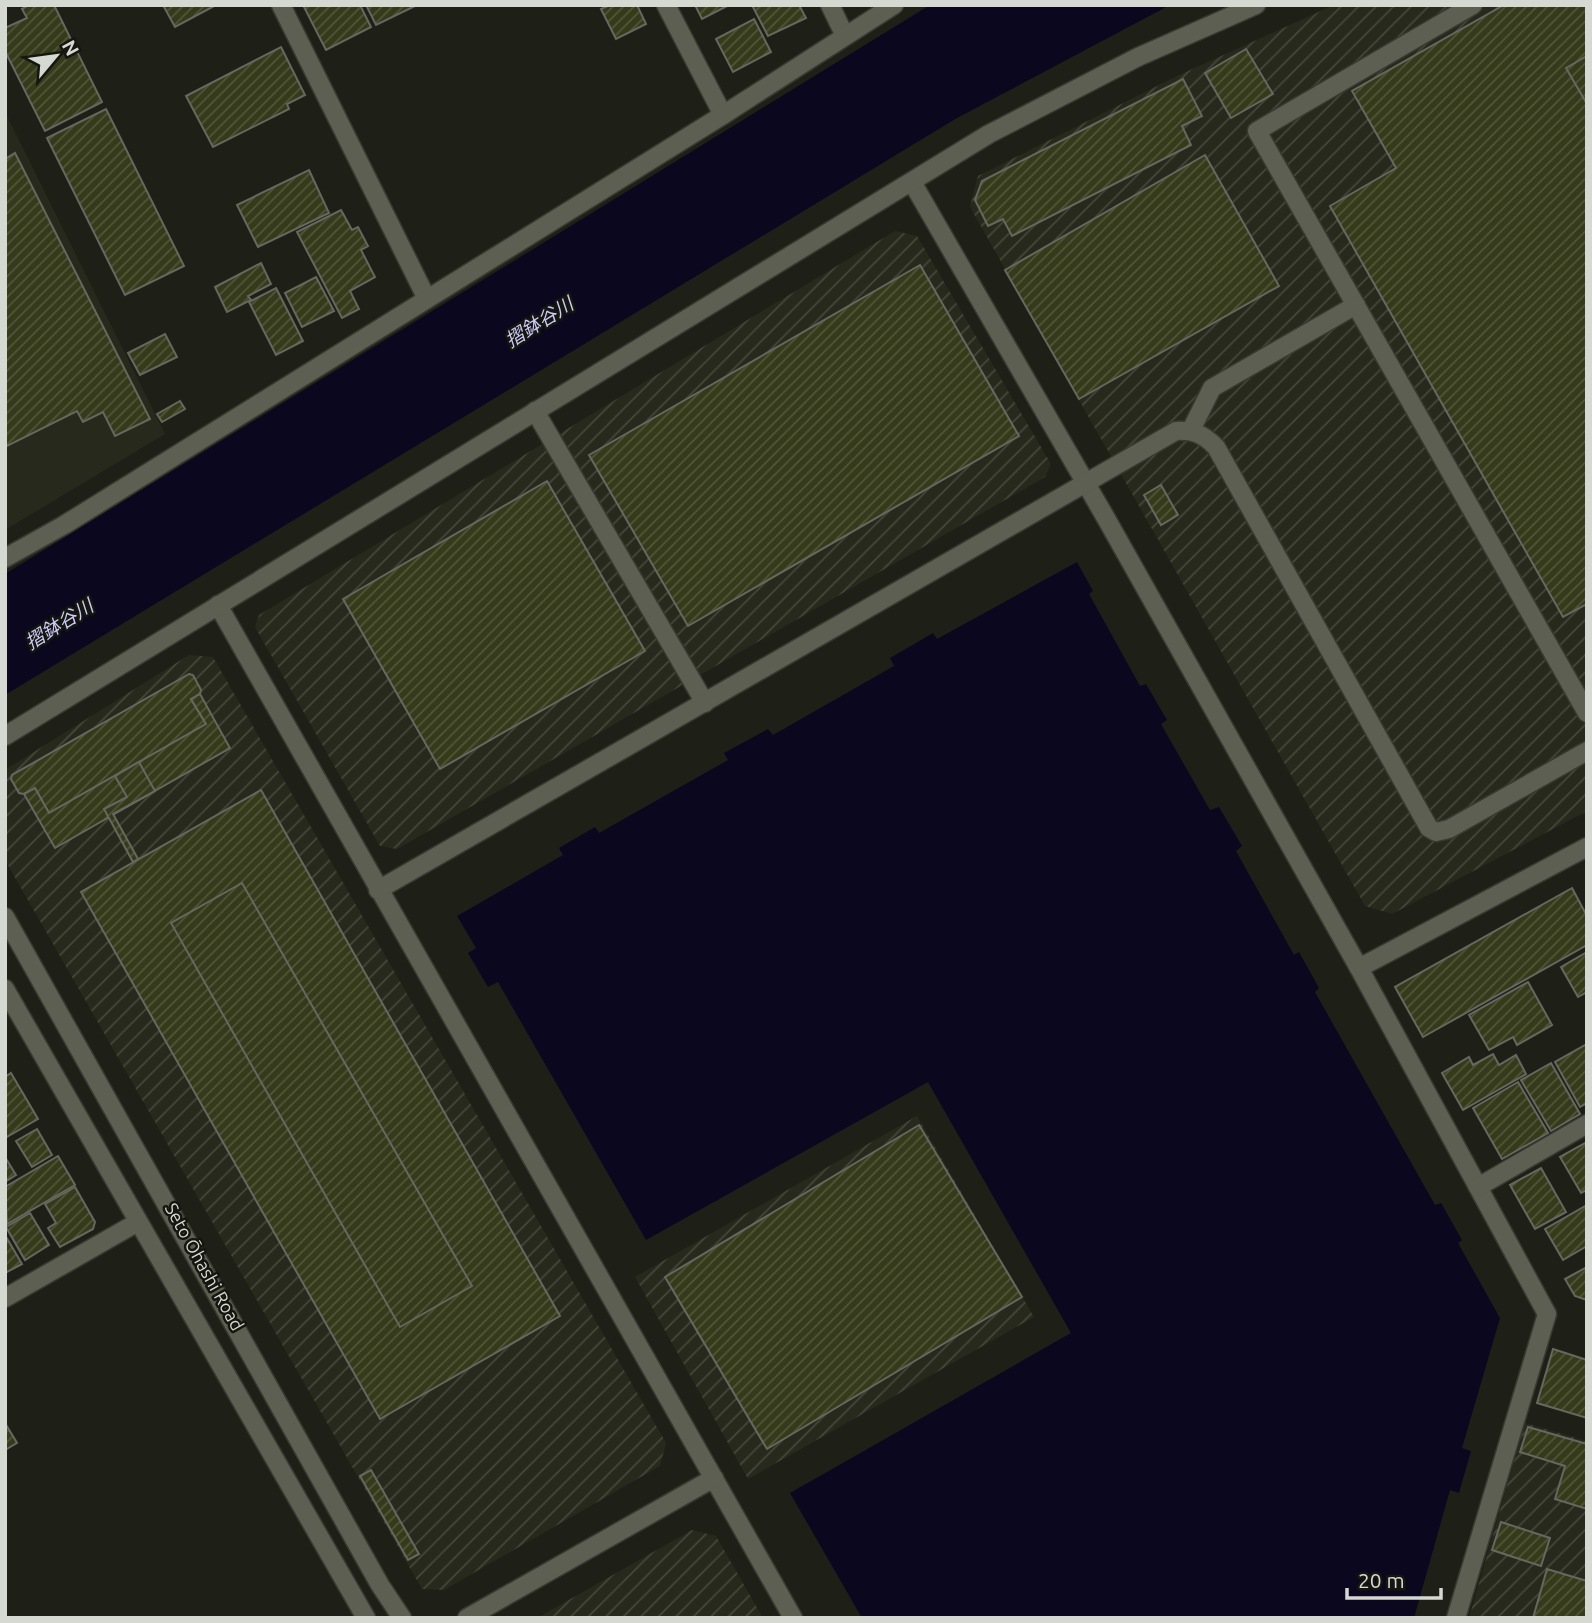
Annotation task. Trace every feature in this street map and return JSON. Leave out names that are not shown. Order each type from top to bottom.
[{"type":"street","points":[[281,5],[427,299]]},
{"type":"street","points":[[666,5],[723,115]]},
{"type":"street","points":[[830,5],[845,36]]},
{"type":"street","points":[[5,558],[64,525],[723,115],[894,5]]},
{"type":"street","points":[[5,736],[989,134],[1138,57],[1256,5]]},
{"type":"street","points":[[1473,5],[1257,131],[1587,713]]},
{"type":"street","points":[[912,182],[1359,968],[1547,1314],[1456,1618]]},
{"type":"street","points":[[1191,430],[1212,388],[1356,305]]},
{"type":"street","points":[[536,411],[705,703]]},
{"type":"street","points":[[378,890],[1176,431],[1191,430],[1205,435],[1216,447],[1429,828],[1436,832],[1448,829],[1587,751]]},
{"type":"street","points":[[218,605],[793,1618]]},
{"type":"street","points":[[1359,968],[1587,847]]},
{"type":"street","name":"Seto Ōhashi Road","points":[[5,917],[380,1585],[402,1618]]},
{"type":"street","name":"Seto Ōhashi Road","points":[[5,989],[366,1618]]},
{"type":"street","points":[[1478,1187],[1587,1124]]},
{"type":"street","points":[[5,1298],[138,1222]]},
{"type":"street","points":[[467,1618],[714,1478]]},
{"type":"shaded area","points":[[1334,5],[1587,5],[1587,811],[1392,914],[1365,906],[970,207],[978,176],[1177,76]]},
{"type":"shaded area","points":[[5,112],[165,434],[5,530]]},
{"type":"shaded area","points":[[895,231],[917,236],[1051,464],[1045,477],[397,849],[380,846],[255,627],[259,615]]},
{"type":"shaded area","points":[[189,655],[213,657],[666,1443],[660,1466],[444,1590],[422,1589],[5,860],[5,770]]},
{"type":"shaded area","points":[[917,1116],[1034,1317],[748,1479],[635,1277]]},
{"type":"shaded area","points":[[1525,1423],[1587,1441],[1587,1618],[1469,1618]]},
{"type":"shaded area","points":[[692,1530],[716,1536],[763,1618],[537,1618]]},
{"type":"water","name":"摺鉢谷川","points":[[930,5],[1170,5],[957,118],[5,695],[5,574]]},
{"type":"water","points":[[1077,562],[1093,591],[1089,594],[1140,686],[1146,684],[1167,720],[1161,724],[1210,810],[1219,807],[1242,846],[1236,851],[1294,955],[1299,952],[1319,988],[1315,992],[1435,1205],[1441,1203],[1462,1240],[1458,1243],[1500,1318],[1462,1448],[1471,1451],[1459,1493],[1450,1490],[1414,1618],[862,1618],[790,1493],[1071,1333],[928,1082],[646,1240],[498,982],[488,987],[468,953],[476,948],[457,916],[563,855],[559,848],[595,827],[599,833],[728,760],[724,753],[768,729],[773,735],[894,666],[890,658],[933,633],[937,639]]},
{"type":"building","points":[[29,5],[54,5],[102,102],[45,131],[5,51],[5,28],[27,18],[22,9]]},
{"type":"building","points":[[163,5],[216,5],[175,27]]},
{"type":"building","points":[[303,5],[360,5],[371,27],[326,50]]},
{"type":"building","points":[[366,5],[417,5],[376,25]]},
{"type":"building","points":[[610,5],[637,5],[646,24],[616,39],[601,9]]},
{"type":"building","points":[[695,5],[729,5],[702,19]]},
{"type":"building","points":[[752,5],[799,5],[806,18],[768,36]]},
{"type":"building","points":[[1504,5],[1587,5],[1587,604],[1563,617],[1330,206],[1396,168],[1352,91]]},
{"type":"building","points":[[754,19],[771,52],[733,72],[716,39]]},
{"type":"building","points":[[281,47],[305,95],[287,104],[289,109],[213,147],[186,96]]},
{"type":"building","points":[[1246,49],[1273,94],[1231,118],[1205,73]]},
{"type":"building","points":[[1587,56],[1587,104],[1566,68]]},
{"type":"building","points":[[1183,79],[1202,116],[1182,126],[1191,145],[1012,236],[1003,219],[988,226],[975,200],[982,181]]},
{"type":"building","points":[[106,109],[184,266],[125,295],[47,138]]},
{"type":"building","points":[[15,153],[150,419],[115,436],[103,412],[83,422],[77,411],[5,447],[5,159]]},
{"type":"building","points":[[1205,155],[1279,286],[1079,399],[1005,270]]},
{"type":"building","points":[[309,170],[329,213],[258,247],[237,205]]},
{"type":"building","points":[[341,210],[352,230],[358,227],[368,246],[361,250],[375,277],[350,291],[359,309],[342,318],[297,232]]},
{"type":"building","points":[[261,263],[271,284],[248,296],[251,300],[227,312],[215,287]]},
{"type":"building","points":[[920,265],[1019,436],[688,626],[589,455]]},
{"type":"building","points":[[316,277],[334,311],[302,327],[285,293]]},
{"type":"building","points":[[276,288],[303,341],[276,355],[249,302]]},
{"type":"building","points":[[165,334],[177,357],[140,375],[128,353]]},
{"type":"building","points":[[180,401],[185,409],[162,422],[157,414]]},
{"type":"building","points":[[547,481],[645,651],[440,769],[343,599]]},
{"type":"building","points":[[1161,485],[1178,515],[1161,525],[1144,495]]},
{"type":"building","points":[[189,674],[193,675],[201,690],[200,694],[191,699],[206,724],[49,813],[35,788],[24,794],[19,793],[11,779],[12,775]]},
{"type":"building","points":[[200,694],[230,748],[55,848],[24,794],[35,788],[49,813],[206,724],[191,699]]},
{"type":"building","points":[[139,762],[155,791],[113,814],[138,859],[133,862],[104,809],[127,797],[115,776]]},
{"type":"building","points":[[261,790],[560,1316],[380,1419],[81,892]]},
{"type":"building","points":[[242,883],[472,1286],[400,1327],[171,923]]},
{"type":"building","points":[[1572,888],[1587,916],[1587,945],[1423,1037],[1395,987]]},
{"type":"building","points":[[1587,952],[1587,992],[1578,997],[1561,967]]},
{"type":"building","points":[[1528,982],[1552,1025],[1517,1045],[1513,1037],[1489,1050],[1469,1015]]},
{"type":"building","points":[[1587,1044],[1587,1103],[1580,1107],[1555,1062]]},
{"type":"building","points":[[1493,1054],[1499,1065],[1516,1055],[1526,1074],[1463,1110],[1442,1073],[1469,1057],[1473,1065]]},
{"type":"building","points":[[1551,1063],[1580,1114],[1551,1131],[1521,1080]]},
{"type":"building","points":[[11,1073],[38,1119],[5,1138],[5,1077]]},
{"type":"building","points":[[1518,1082],[1548,1133],[1502,1159],[1473,1108]]},
{"type":"building","points":[[919,1125],[1022,1297],[767,1449],[665,1277]]},
{"type":"building","points":[[37,1129],[52,1155],[32,1167],[16,1141]]},
{"type":"building","points":[[1587,1142],[1587,1190],[1581,1193],[1560,1157]]},
{"type":"building","points":[[58,1156],[75,1185],[7,1224],[5,1187]]},
{"type":"building","points":[[5,1157],[16,1175],[5,1182]]},
{"type":"building","points":[[1541,1168],[1566,1212],[1535,1229],[1510,1185]]},
{"type":"building","points":[[75,1187],[95,1222],[93,1229],[60,1247],[48,1228],[56,1223],[45,1204]]},
{"type":"building","points":[[1587,1205],[1587,1246],[1563,1260],[1545,1229]]},
{"type":"building","points":[[30,1213],[49,1245],[25,1260],[6,1227]]},
{"type":"building","points":[[5,1235],[22,1264],[5,1273]]},
{"type":"building","points":[[1587,1267],[1587,1300],[1575,1296],[1565,1279]]},
{"type":"building","points":[[1553,1349],[1587,1360],[1587,1418],[1537,1403]]},
{"type":"building","points":[[5,1423],[17,1443],[5,1450]]},
{"type":"building","points":[[1528,1427],[1587,1444],[1587,1509],[1555,1499],[1565,1466],[1520,1452]]},
{"type":"building","points":[[371,1470],[419,1554],[408,1560],[360,1476]]},
{"type":"building","points":[[1501,1522],[1550,1538],[1541,1566],[1492,1550]]},
{"type":"building","points":[[1547,1569],[1587,1581],[1587,1618],[1533,1618]]}]
